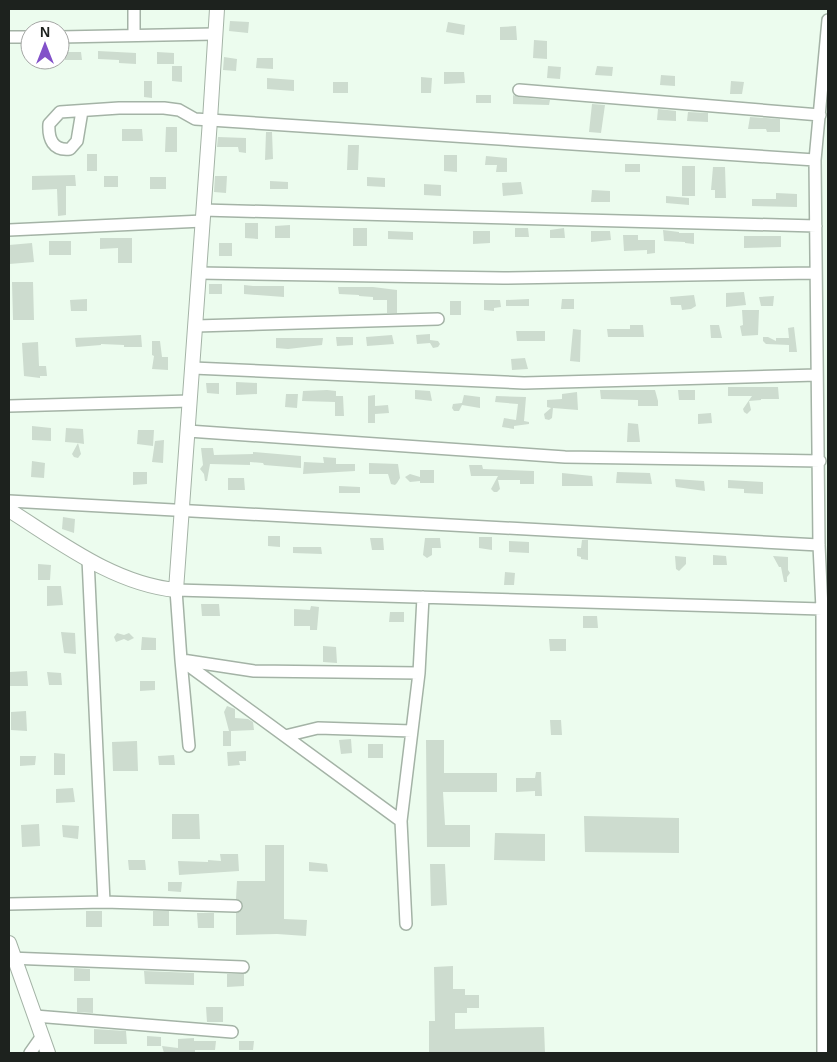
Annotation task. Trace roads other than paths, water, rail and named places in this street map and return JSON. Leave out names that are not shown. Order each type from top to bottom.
[{"type":"main road","points":[[9,510],[88,559],[141,584],[176,590],[200,273],[217,9]]},
{"type":"main road","points":[[9,943],[11,958],[48,1053]]},
{"type":"street","points":[[134,9],[134,36]]},
{"type":"street","points":[[823,1053],[826,849],[825,609],[819,545],[820,462],[817,375],[815,160],[823,129],[820,115],[826,63],[828,20]]},
{"type":"street","points":[[70,37],[214,34]]},
{"type":"street","points":[[519,90],[820,115]]},
{"type":"street","points":[[82,111],[119,108],[164,108],[179,110],[196,119],[815,160]]},
{"type":"street","points":[[9,230],[203,216],[816,226]]},
{"type":"street","points":[[816,248],[828,247]]},
{"type":"street","points":[[200,273],[504,278],[816,274]]},
{"type":"street","points":[[196,326],[438,319]]},
{"type":"street","points":[[193,368],[524,383],[817,375]]},
{"type":"street","points":[[9,406],[190,401]]},
{"type":"street","points":[[188,431],[565,456],[820,462]]},
{"type":"street","points":[[9,500],[819,545]]},
{"type":"street","points":[[88,559],[104,902]]},
{"type":"street","points":[[189,746],[180,660],[176,590],[825,609]]},
{"type":"street","points":[[406,924],[401,821],[420,673],[423,597]]},
{"type":"street","points":[[180,660],[254,671],[420,673]]},
{"type":"street","points":[[180,660],[401,821]]},
{"type":"street","points":[[286,736],[318,728],[412,731]]},
{"type":"street","points":[[9,904],[104,902],[236,906]]},
{"type":"street","points":[[11,958],[242,967]]},
{"type":"street","points":[[35,1016],[232,1032]]},
{"type":"street","points":[[30,1053],[42,1036]]}]
